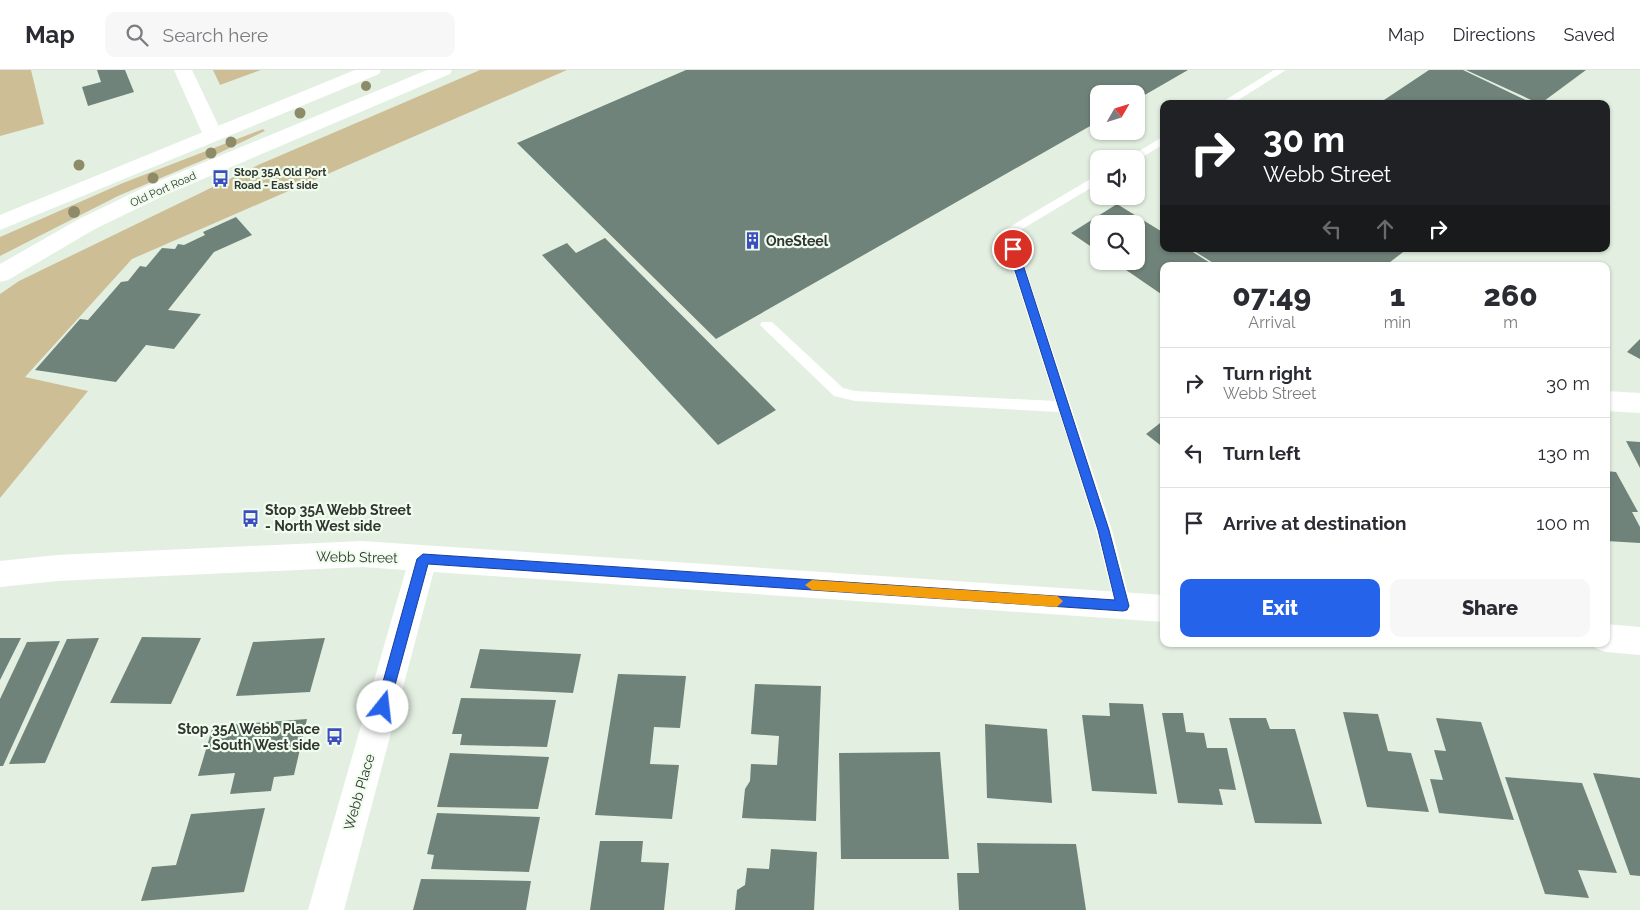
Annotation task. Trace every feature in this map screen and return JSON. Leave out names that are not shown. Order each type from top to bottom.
[{"type":"street","points":[[183,70],[212,135]]},
{"type":"street","points":[[0,223],[372,70]]},
{"type":"street","name":"Old Port Road","points":[[0,274],[87,224],[155,192],[442,70]]},
{"type":"street","points":[[1610,401],[1640,404]]},
{"type":"street","name":"Webb Street","points":[[0,574],[57,568],[362,554],[1160,609]]},
{"type":"street","name":"Webb Place","points":[[326,910],[423,559]]},
{"type":"street","points":[[1610,638],[1640,641]]},
{"type":"lane","points":[[1231,100],[1281,70]]},
{"type":"lane","points":[[1145,151],[1160,141]]},
{"type":"lane","points":[[1090,183],[1007,232],[1104,530],[1123,606]]},
{"type":"lane","points":[[767,325],[839,392],[855,396],[1064,407]]},
{"type":"shaded area","points":[[0,70],[31,70],[44,124],[0,136]]},
{"type":"shaded area","points":[[213,70],[261,70],[220,85]]},
{"type":"shaded area","points":[[480,70],[567,70],[132,259],[25,377],[88,391],[0,498],[0,294],[19,281],[258,165]]},
{"type":"shaded area","points":[[263,129],[265,131],[213,156],[118,196],[0,256],[0,237],[123,183]]},
{"type":"building","points":[[97,70],[125,70],[134,92],[88,106],[82,87],[101,82]]},
{"type":"building","name":"OneSteel","points":[[686,70],[1188,70],[1145,95],[1145,85],[1090,85],[1090,126],[716,339],[517,143]]},
{"type":"building","points":[[1429,70],[1463,70],[1526,100],[1384,100]]},
{"type":"building","points":[[1466,70],[1586,70],[1545,100],[1531,100]]},
{"type":"building","points":[[1115,205],[1135,215],[1100,215]]},
{"type":"building","points":[[236,217],[252,235],[214,252],[168,310],[201,314],[174,349],[146,345],[116,382],[35,370],[80,319],[88,320],[121,282],[128,281],[140,266],[146,267],[162,248],[175,249],[178,244],[184,245],[205,235],[203,232]]},
{"type":"building","points":[[1090,221],[1090,246],[1071,233]]},
{"type":"building","points":[[1145,221],[1160,231],[1160,252],[1193,252],[1209,262],[1160,262],[1160,293],[1126,270],[1145,270]]},
{"type":"building","points":[[605,238],[776,410],[718,445],[542,255],[567,243],[576,253]]},
{"type":"building","points":[[1196,252],[1403,252],[1390,262],[1212,262]]},
{"type":"building","points":[[1640,339],[1640,359],[1627,352]]},
{"type":"building","points":[[1160,423],[1160,445],[1146,434]]},
{"type":"building","points":[[1626,441],[1640,442],[1640,468]]},
{"type":"building","points":[[1610,471],[1616,472],[1638,512],[1632,512],[1640,527],[1640,543],[1610,541]]},
{"type":"building","points":[[142,637],[201,638],[171,704],[110,703]]},
{"type":"building","points":[[0,638],[21,638],[0,680]]},
{"type":"building","points":[[99,638],[45,763],[9,764],[67,639]]},
{"type":"building","points":[[325,638],[310,692],[236,696],[253,642]]},
{"type":"building","points":[[60,641],[3,766],[0,766],[0,699],[27,642]]},
{"type":"building","points":[[480,649],[581,654],[573,693],[470,688]]},
{"type":"building","points":[[618,674],[686,676],[680,728],[654,727],[650,764],[679,765],[672,819],[595,815]]},
{"type":"building","points":[[755,684],[821,686],[816,821],[742,818],[745,789],[750,781],[751,764],[777,765],[779,736],[751,734]]},
{"type":"building","points":[[461,698],[556,700],[547,747],[460,745],[462,734],[452,734]]},
{"type":"building","points":[[1109,703],[1143,704],[1157,794],[1092,791],[1082,715],[1110,716]]},
{"type":"building","points":[[1343,712],[1378,714],[1388,751],[1411,753],[1429,812],[1367,807]]},
{"type":"building","points":[[1162,713],[1183,713],[1186,732],[1204,733],[1207,748],[1227,748],[1236,790],[1219,789],[1223,805],[1178,803]]},
{"type":"building","points":[[1229,718],[1266,718],[1270,729],[1295,729],[1322,824],[1255,823]]},
{"type":"building","points":[[1436,718],[1481,722],[1514,820],[1439,813],[1430,779],[1443,780],[1434,750],[1446,751]]},
{"type":"building","points":[[307,719],[294,775],[274,777],[271,791],[230,794],[235,773],[198,776],[213,726]]},
{"type":"building","points":[[985,724],[1047,729],[1052,803],[987,798]]},
{"type":"building","points":[[940,752],[949,859],[841,859],[839,753]]},
{"type":"building","points":[[450,753],[549,757],[538,809],[437,807]]},
{"type":"building","points":[[1593,773],[1640,778],[1640,876],[1630,875]]},
{"type":"building","points":[[1505,777],[1582,783],[1617,873],[1578,870],[1589,898],[1545,894]]},
{"type":"building","points":[[265,808],[244,892],[141,901],[152,867],[176,865],[191,814]]},
{"type":"building","points":[[437,813],[540,817],[529,872],[431,869],[434,855],[427,854]]},
{"type":"building","points":[[600,841],[643,841],[641,862],[669,863],[664,910],[590,910]]},
{"type":"building","points":[[977,843],[1076,844],[1086,910],[959,910],[957,873],[979,873]]},
{"type":"building","points":[[771,849],[817,852],[814,910],[735,910],[737,890],[745,885],[747,868],[769,869]]},
{"type":"building","points":[[421,879],[531,881],[526,910],[413,910]]},
{"type":"slow traffic","points":[[812,585],[1057,601]]},
{"type":"place","name":"Stop 35A Old Port Road - East side","points":[[220,178]]},
{"type":"place","name":"OneSteel","points":[[752,241]]},
{"type":"place","name":"Stop 35A Webb Street - North West side","points":[[251,518]]},
{"type":"place","name":"Stop 35A Webb Place - South West side","points":[[334,737]]},
{"type":"route","points":[[383,707],[423,559],[1123,606],[1104,530],[1013,249]]}]
